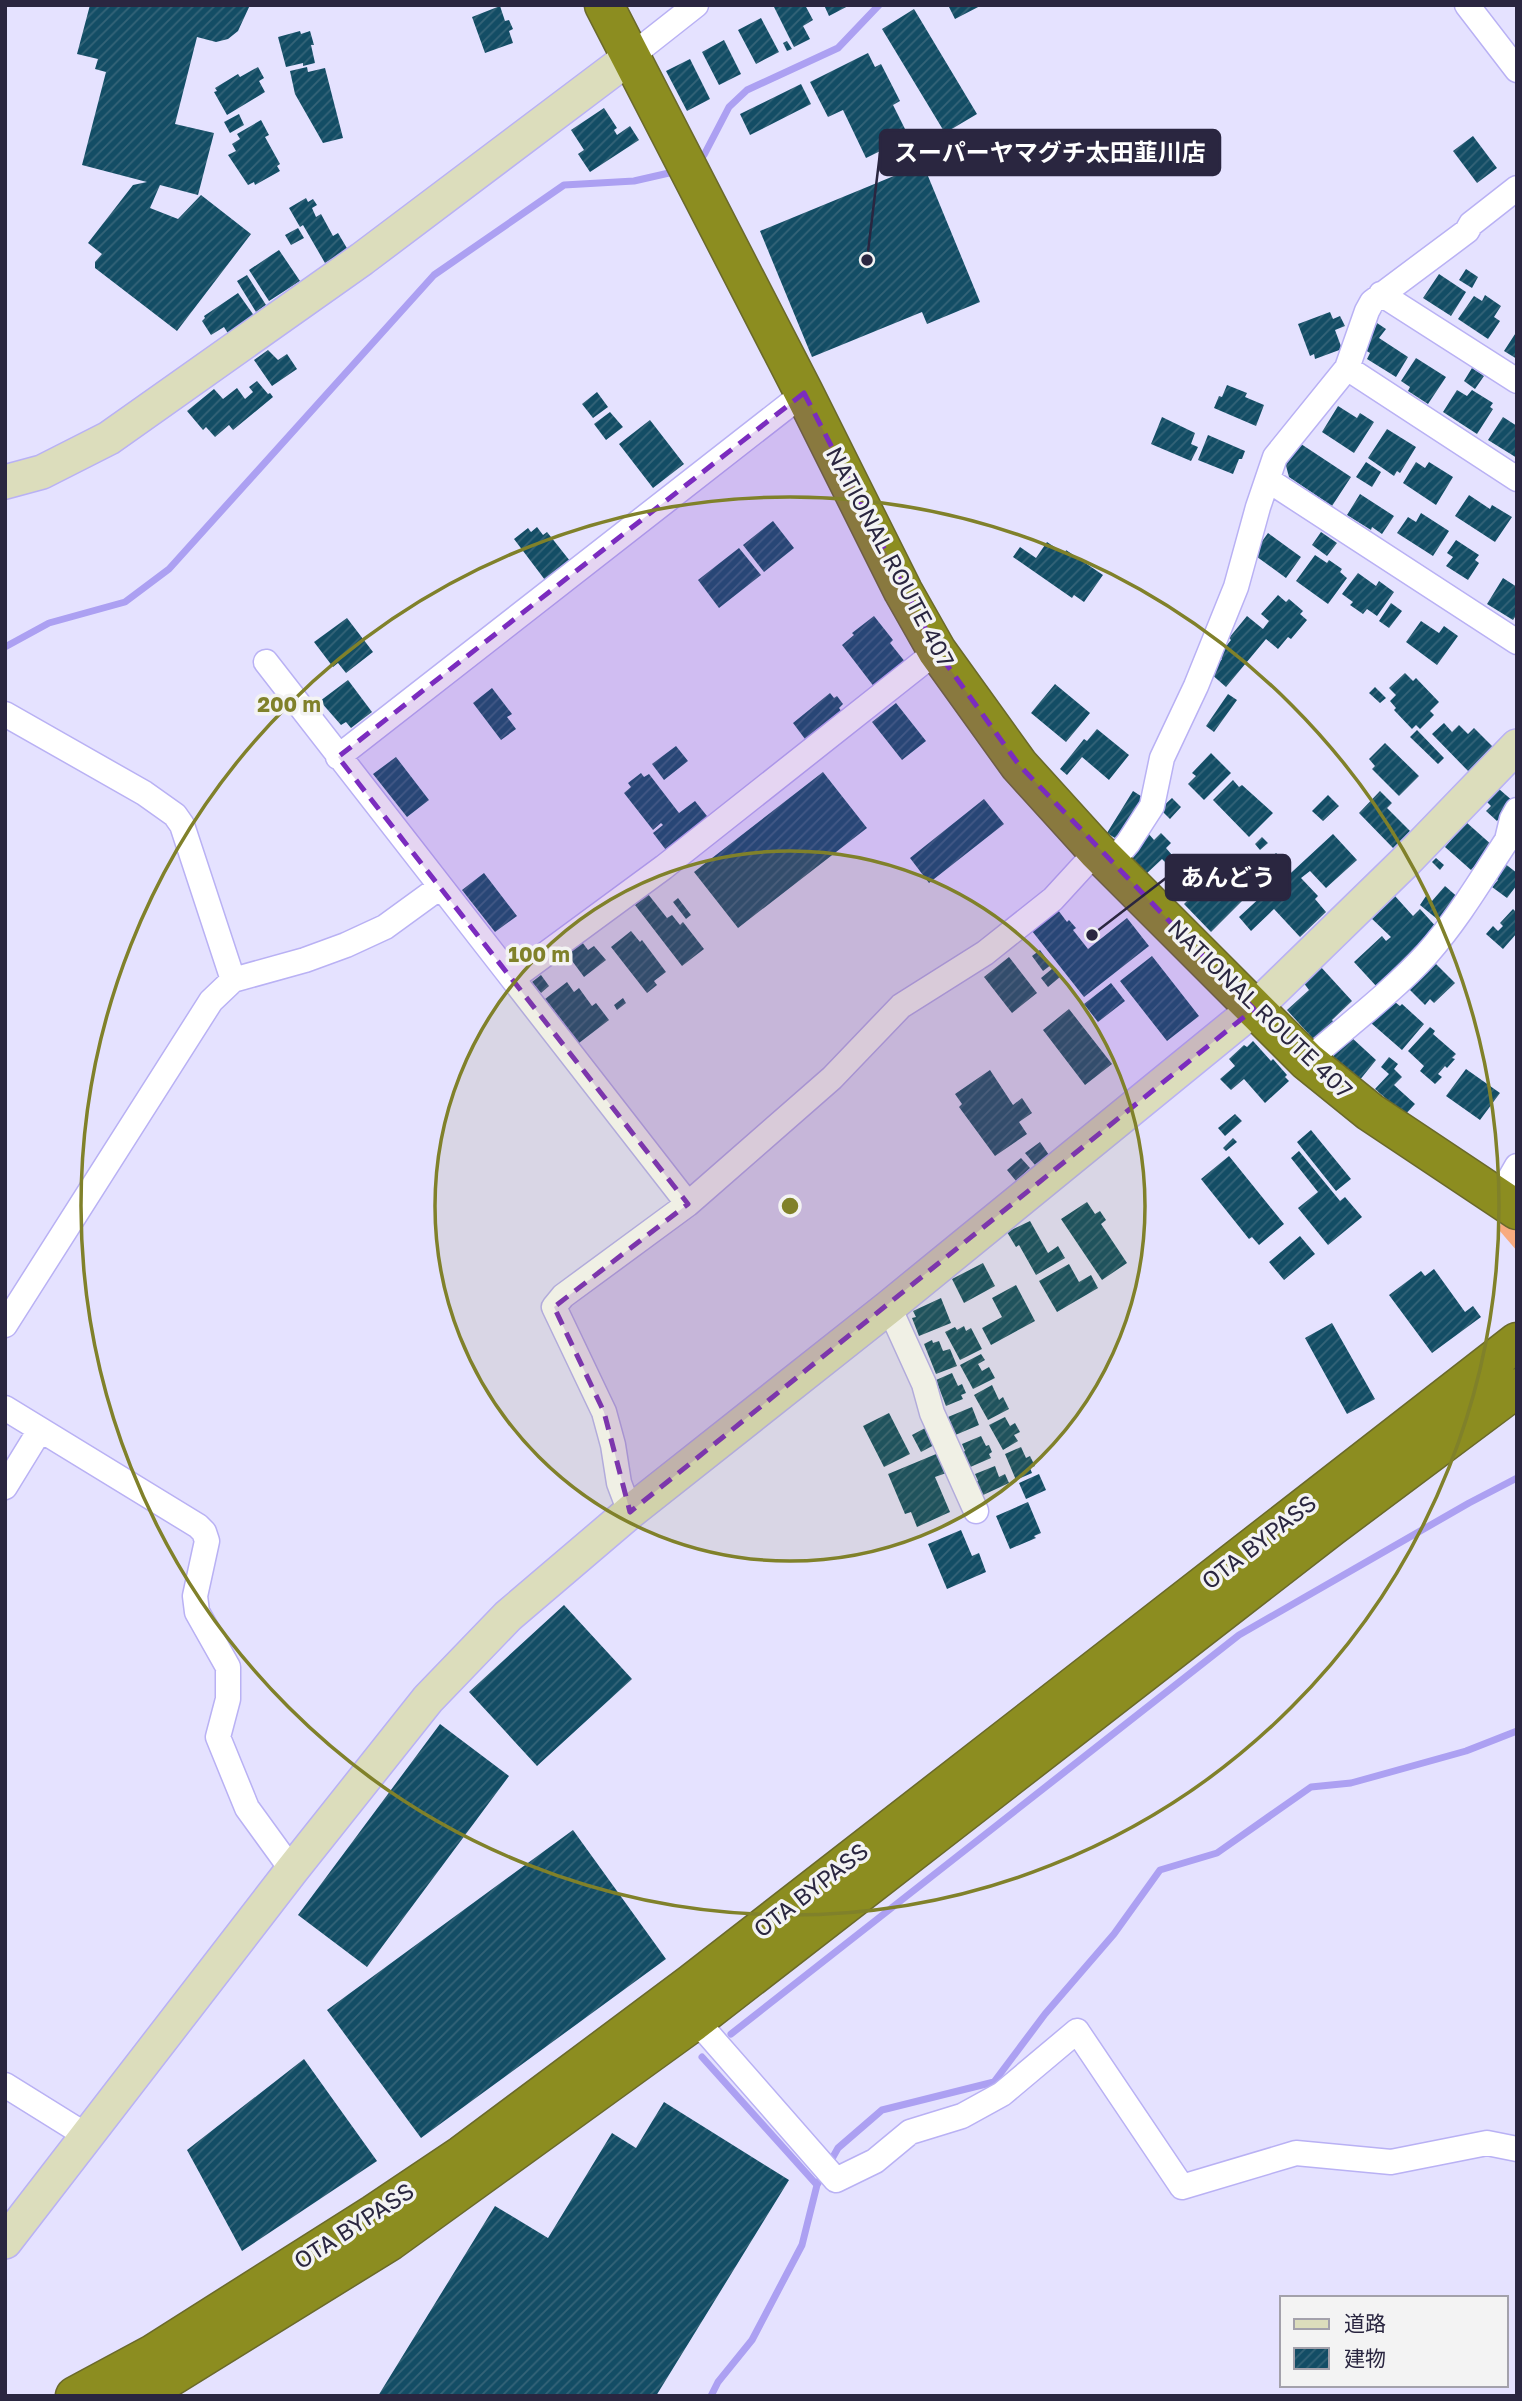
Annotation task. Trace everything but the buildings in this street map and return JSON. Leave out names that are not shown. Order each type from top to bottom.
[{"type":"highway","name":"NATIONAL ROUTE 407","points":[[604,5],[903,591],[937,651],[1019,765],[1104,857],[1307,1061],[1370,1112],[1507,1204]]},
{"type":"highway","name":"OTA BYPASS","points":[[75,2396],[153,2354],[462,2155],[713,1967],[1517,1342]]},
{"type":"highway","name":"OTA BYPASS","points":[[136,2396],[390,2241],[693,2022],[1331,1527],[1517,1388]]},
{"type":"street","points":[[5,482],[42,472],[109,438],[362,259],[696,5]]},
{"type":"street","points":[[1467,5],[1517,70]]},
{"type":"street","points":[[630,1512],[619,1483],[604,1412],[554,1307],[563,1296],[688,1204],[832,1078],[901,1006],[985,954],[1104,857],[1128,843],[1152,806],[1162,758],[1196,686],[1236,587],[1275,457],[1347,368],[1367,311],[1381,294],[1467,231],[1471,224],[1517,188]]},
{"type":"street","points":[[1381,294],[1517,381]]},
{"type":"street","points":[[1347,368],[1517,479]]},
{"type":"street","points":[[338,757],[804,393]]},
{"type":"street","points":[[1268,480],[1517,642]]},
{"type":"street","points":[[513,978],[664,867],[937,651]]},
{"type":"street","points":[[266,663],[688,1204]]},
{"type":"street","points":[[5,713],[144,793],[175,815],[182,825],[233,980]]},
{"type":"street","points":[[5,2242],[292,1870],[428,1699],[508,1616],[630,1512],[889,1307],[1254,1009],[1415,852],[1517,746]]},
{"type":"street","points":[[1307,1061],[1426,954],[1451,924],[1512,838],[1512,819],[1517,810]]},
{"type":"street","points":[[5,1325],[211,1001],[233,980],[305,960],[385,927],[440,887]]},
{"type":"street","points":[[1507,1204],[1517,1166]]},
{"type":"street","points":[[889,1307],[976,1511]]},
{"type":"street","points":[[5,1408],[204,1532],[207,1541],[195,1596],[197,1612],[228,1667],[228,1699],[218,1737],[247,1808],[292,1870]]},
{"type":"street","points":[[5,1487],[40,1430]]},
{"type":"street","points":[[693,2022],[709,2035],[836,2180],[875,2161],[910,2132],[962,2116],[1002,2094],[1077,2031],[1182,2187],[1296,2153],[1391,2162],[1487,2143],[1517,2149]]},
{"type":"street","points":[[5,2085],[87,2136]]},
{"type":"highlighted area","points":[[804,393],[937,651],[1019,765],[1254,1009],[630,1512],[604,1412],[554,1307],[688,1204],[338,757]]},
{"type":"green space","points":[[1501,1223],[1517,1231],[1517,1251],[1499,1230]]},
{"type":"waterway","points":[[704,155],[729,107],[747,90],[838,48],[879,5]]},
{"type":"waterway","points":[[5,647],[49,623],[125,602],[169,569],[434,275],[564,185],[634,181],[669,173]]},
{"type":"waterway","points":[[731,2034],[1239,1635],[1517,1478]]},
{"type":"waterway","points":[[829,2164],[838,2148],[882,2110],[994,2082],[1045,2014],[1114,1934],[1160,1870],[1217,1853],[1311,1787],[1351,1783],[1466,1751],[1517,1731]]},
{"type":"waterway","points":[[702,2057],[817,2185]]},
{"type":"waterway","points":[[711,2396],[718,2382],[752,2340],[802,2245],[817,2185],[823,2174]]},
{"type":"place","name":"スーパーヤマグチ太田韮川店","points":[[867,260]]},
{"type":"place","name":"あんどう","points":[[1092,935]]}]
